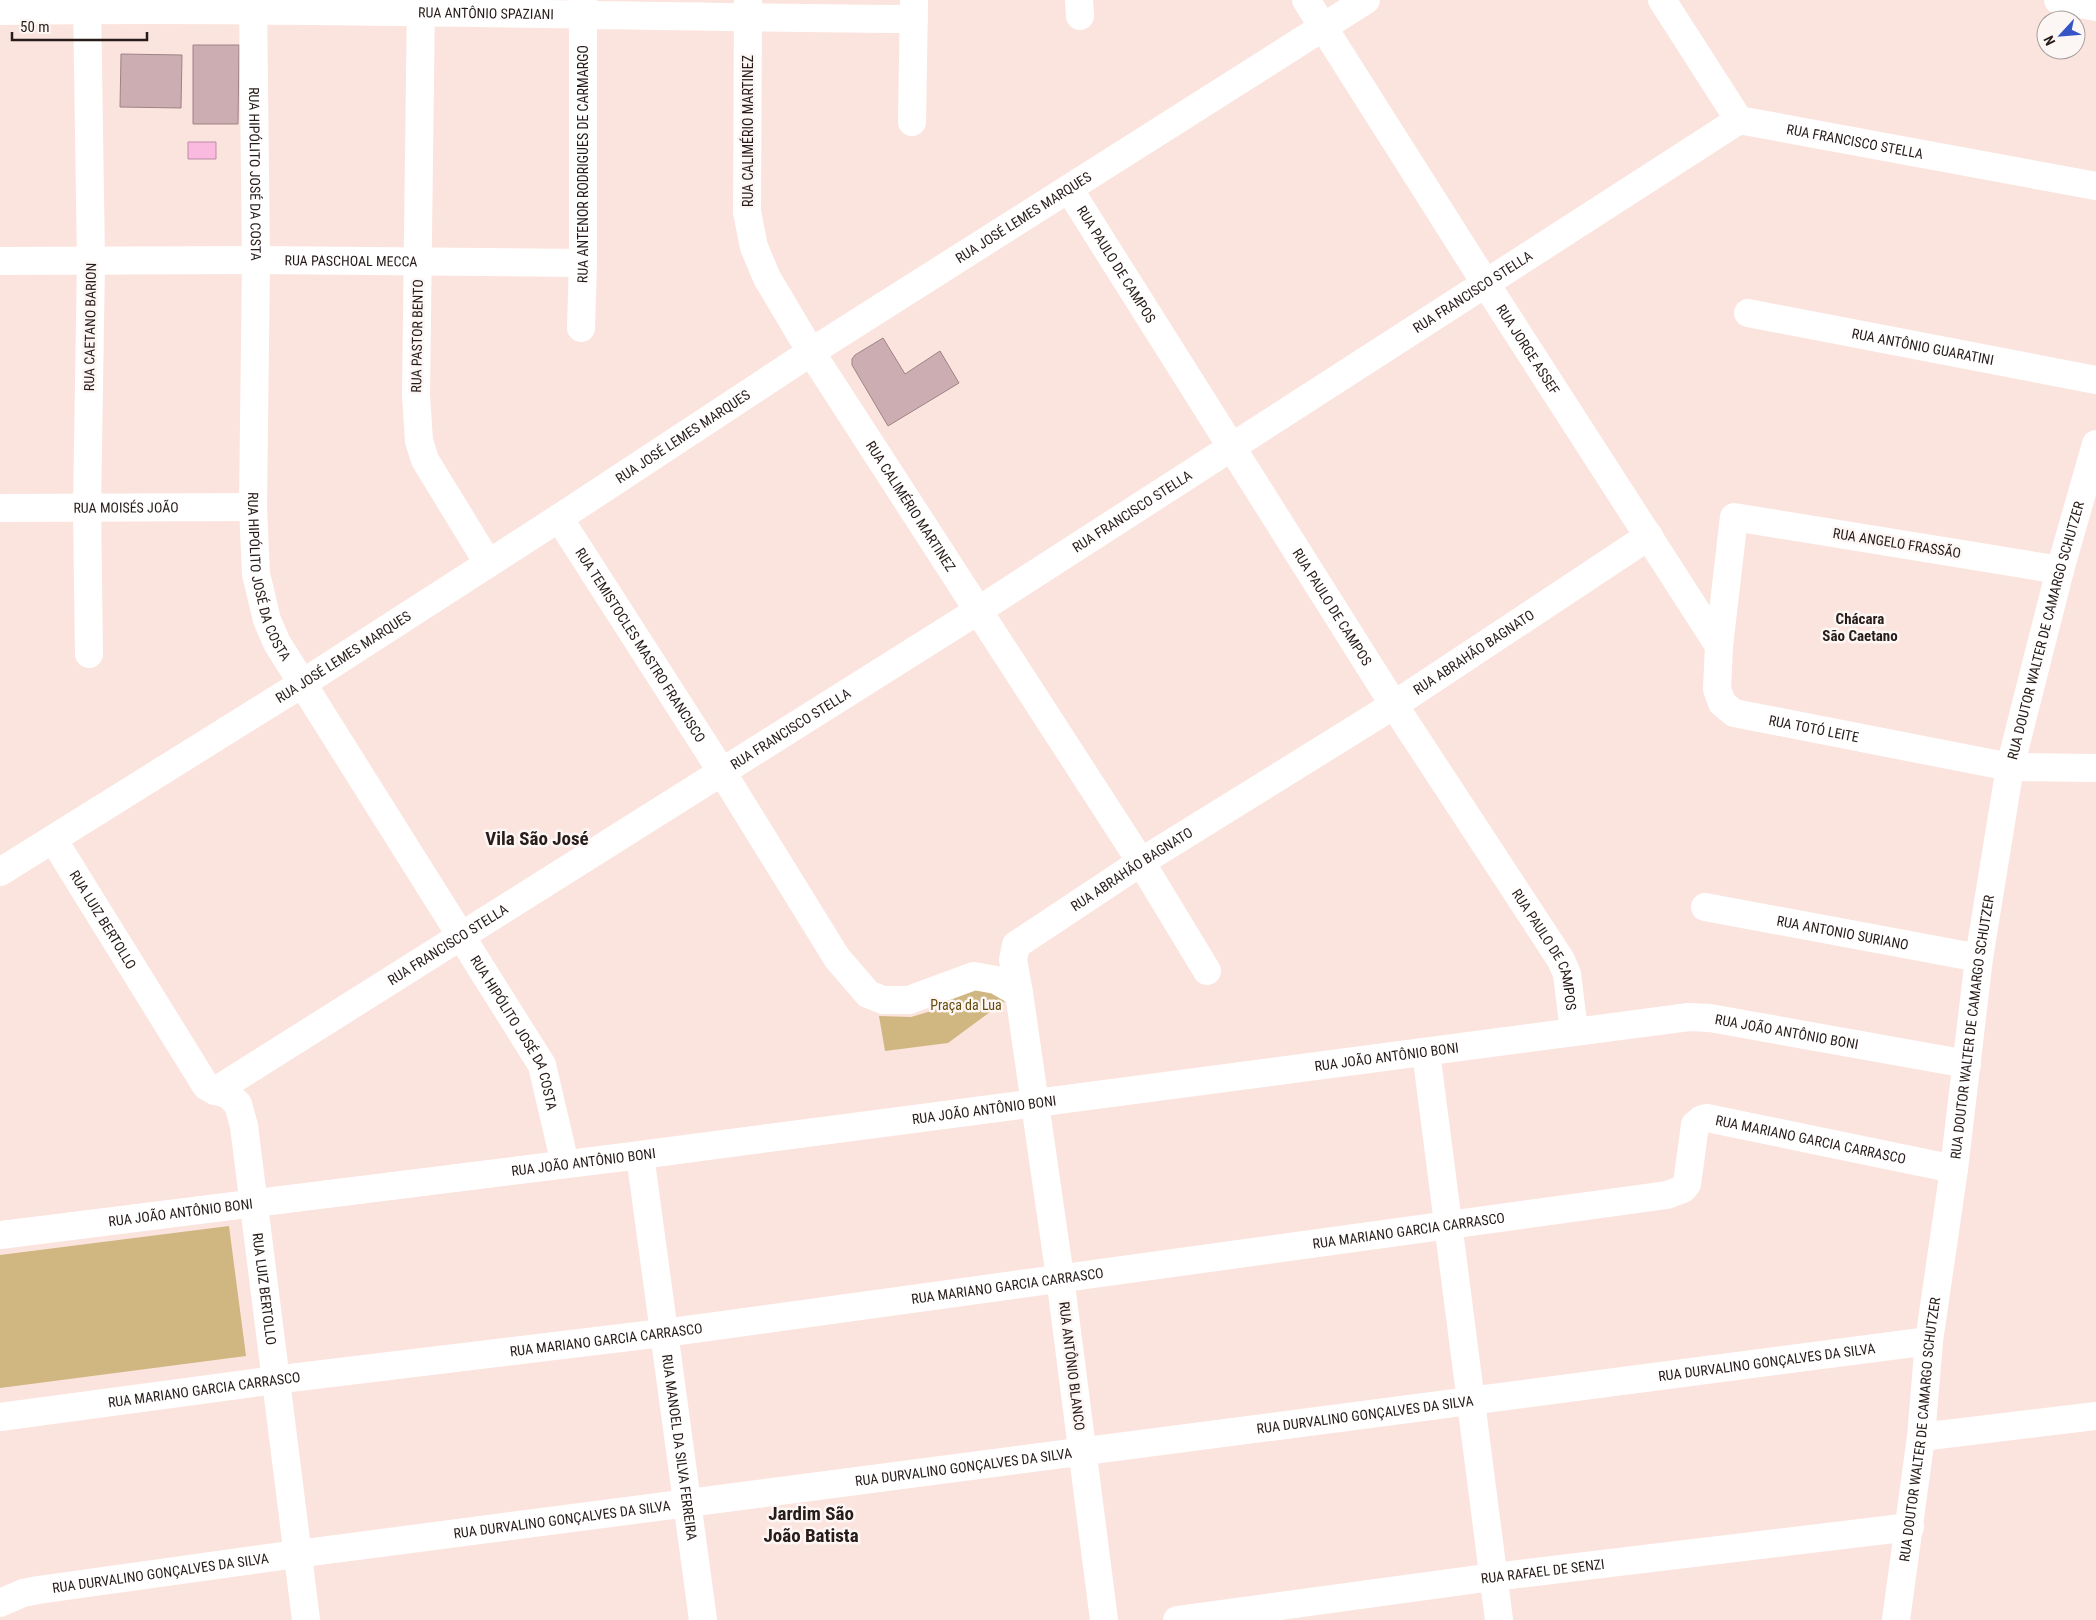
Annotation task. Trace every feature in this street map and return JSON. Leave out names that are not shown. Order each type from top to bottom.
[{"type":"street","name":"RUA JORGE ASSEF","points":[[1306,0],[1719,646]]},
{"type":"street","name":"RUA JOSÉ LEMES MARQUES","points":[[0,872],[303,683],[559,518],[811,352],[1366,0]]},
{"type":"street","points":[[1662,0],[1740,120]]},
{"type":"street","points":[[2058,0],[2096,7]]},
{"type":"street","name":"RUA ANTÔNIO SPAZIANI","points":[[0,11],[87,5],[914,9]]},
{"type":"street","name":"RUA CAETANO BARION","points":[[87,5],[91,262],[87,508],[89,654]]},
{"type":"street","name":"RUA HIPÓLITO JOSÉ DA COSTA","points":[[253,5],[256,260],[253,507],[256,574],[267,620],[277,642],[542,1065],[565,1164]]},
{"type":"street","name":"RUA PASTOR BENTO","points":[[421,6],[416,395],[418,441],[425,460],[488,563]]},
{"type":"street","name":"RUA ANTENOR RODRIGUES DE CARMARGO","points":[[580,328],[583,263],[584,8]]},
{"type":"street","name":"RUA CALIMÉRIO MARTINEZ","points":[[748,9],[747,212],[754,247],[767,278],[811,352],[1141,862],[1208,971]]},
{"type":"street","points":[[912,122],[914,9]]},
{"type":"street","name":"RUA FRANCISCO STELLA","points":[[215,1091],[978,610],[1740,120],[2096,186]]},
{"type":"street","name":"RUA PAULO DE CAMPOS","points":[[1070,189],[1394,704],[1561,960],[1567,974],[1574,1031]]},
{"type":"street","name":"RUA PASCHOAL MECCA","points":[[0,261],[256,260],[583,263]]},
{"type":"street","name":"RUA ANTÔNIO GUARATINI","points":[[1748,314],[2096,380]]},
{"type":"street","name":"RUA DOUTOR WALTER DE CAMARGO SCHUTZER","points":[[1896,1620],[1921,1437],[1929,1341],[1968,1064],[1980,958],[2010,767],[2060,570],[2096,444]]},
{"type":"street","name":"RUA MOISÉS JOÃO","points":[[0,508],[253,507]]},
{"type":"street","name":"RUA ANGELO FRASSÃO","points":[[1734,517],[2060,570]]},
{"type":"street","name":"RUA TOTÓ LEITE","points":[[1734,517],[1719,646],[1717,689],[1722,703],[1734,713],[2010,767],[2096,768]]},
{"type":"street","name":"RUA TEMISTOCLES MASTRO FRANCISCO","points":[[559,518],[722,772]]},
{"type":"street","name":"RUA ABRAHÃO BAGNATO","points":[[1019,994],[1012,960],[1016,945],[1141,862],[1394,704],[1649,536]]},
{"type":"street","points":[[722,772],[837,958],[868,994],[883,1000],[909,1000],[974,976],[996,980],[1019,994]]},
{"type":"street","name":"RUA LUIZ BERTOLLO","points":[[54,839],[206,1086],[227,1094],[238,1104],[244,1126],[306,1620]]},
{"type":"street","name":"RUA ANTONIO SURIANO","points":[[1705,906],[1980,958]]},
{"type":"street","name":"RUA ANTÔNIO BLANCO","points":[[1019,994],[1060,1278],[1104,1620]]},
{"type":"street","name":"RUA JOÃO ANTÔNIO BONI","points":[[0,1235],[640,1155],[1689,1017],[1710,1018],[1968,1064]]},
{"type":"street","points":[[1426,1052],[1499,1620]]},
{"type":"street","name":"RUA MARIANO GARCIA CARRASCO","points":[[0,1417],[276,1380],[664,1332],[1448,1226],[1678,1192],[1687,1184],[1695,1125],[1702,1119],[1707,1118],[1954,1169]]},
{"type":"street","name":"RUA MANOEL DA SILVA FERREIRA","points":[[640,1155],[703,1620]]},
{"type":"street","name":"RUA DURVALINO GONÇALVES DA SILVA","points":[[0,1603],[22,1593],[38,1590],[297,1554],[1083,1453],[1929,1341]]},
{"type":"street","points":[[1921,1437],[2096,1416]]},
{"type":"street","name":"RUA RAFAEL DE SENZI","points":[[1177,1620],[1495,1578],[1910,1527]]},
{"type":"green space","name":"Praça da Lua","points":[[965,984],[1002,994],[1005,1001],[948,1043],[885,1051],[879,1016],[911,1017],[938,1009],[951,990]]},
{"type":"green space","points":[[229,1226],[246,1356],[0,1388],[0,1255]]},
{"type":"shaded area","points":[[188,142],[216,142],[216,159],[188,159]]},
{"type":"building","points":[[193,45],[239,45],[238,124],[193,124]]},
{"type":"building","points":[[121,54],[182,55],[181,108],[120,107]]},
{"type":"building","points":[[883,338],[905,374],[940,351],[959,383],[888,426],[852,365],[852,359],[855,355]]},
{"type":"district","name":"Chácara São Caetano","points":[[1860,628]]},
{"type":"district","name":"Vila São José","points":[[537,838]]},
{"type":"district","name":"Jardim São João Batista","points":[[811,1524]]}]
